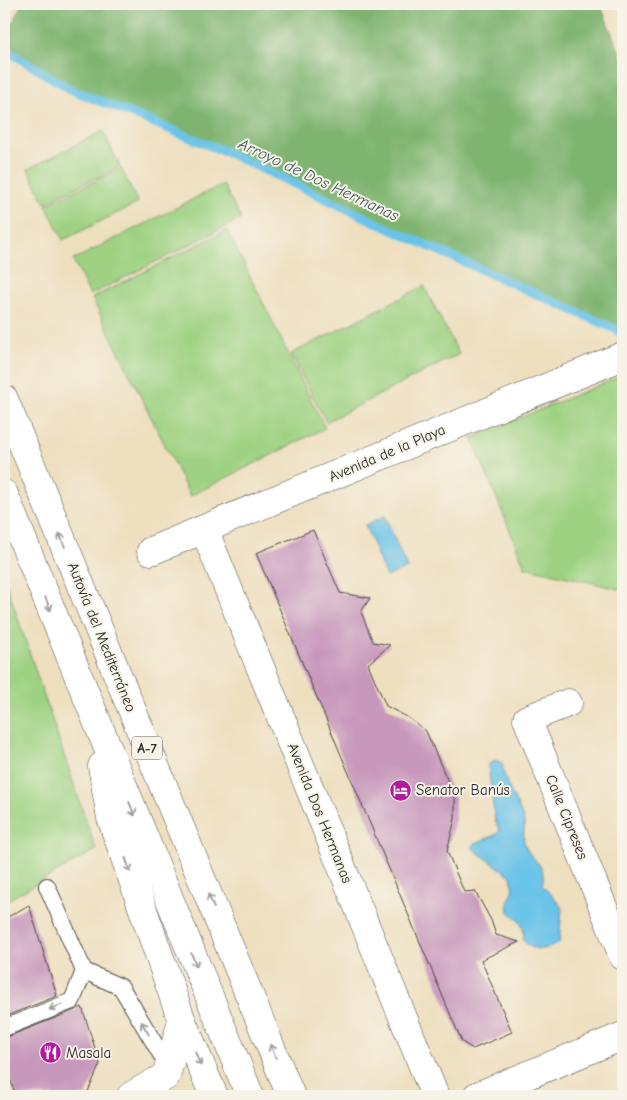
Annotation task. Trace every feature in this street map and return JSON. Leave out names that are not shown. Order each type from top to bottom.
[{"type":"main road","name":"Avenida de la Playa","points":[[151,552],[623,356]]},
{"type":"main road","name":"Autovía del Mediterráneo","points":[[4,400],[291,1096]]},
{"type":"main road","name":"A-7","points":[[4,494],[250,1096]]},
{"type":"main road","name":"Avenida Dos Hermanas","points":[[204,529],[435,1096]]},
{"type":"main road","name":"Calle Cipreses","points":[[568,703],[527,719],[623,956]]},
{"type":"main road","points":[[94,716],[111,818],[182,1021],[214,1096]]},
{"type":"main road","points":[[131,1096],[166,1076],[182,1021]]},
{"type":"main road","points":[[477,1096],[623,1036]]},
{"type":"lane","points":[[46,886],[84,971],[121,988],[169,1068]]},
{"type":"lane","points":[[4,1028],[72,1001],[84,971]]},
{"type":"green space","points":[[22,4],[600,4],[623,61],[623,325],[615,329],[401,234],[226,152],[70,89],[4,49],[4,40]]},
{"type":"green space","points":[[103,131],[120,166],[45,203],[28,169]]},
{"type":"green space","points":[[121,168],[138,203],[63,240],[46,205]]},
{"type":"green space","points":[[223,184],[241,219],[90,295],[73,260]]},
{"type":"green space","points":[[227,230],[325,428],[190,496],[92,298]]},
{"type":"green space","points":[[424,286],[459,354],[326,422],[291,354]]},
{"type":"green space","points":[[623,375],[623,590],[525,567],[472,438]]},
{"type":"green space","points":[[4,577],[96,850],[4,902]]},
{"type":"water","points":[[385,516],[407,568],[386,577],[365,525]]},
{"type":"water","points":[[495,760],[502,763],[508,785],[523,818],[524,841],[529,853],[543,872],[542,885],[562,908],[559,943],[545,949],[535,949],[523,940],[523,927],[509,912],[508,902],[513,892],[511,876],[473,849],[473,844],[500,831],[495,821],[488,765]]},
{"type":"building","name":"Senator Banús","points":[[313,530],[340,593],[370,598],[361,612],[373,642],[390,645],[368,664],[386,706],[407,717],[426,731],[455,798],[455,819],[447,851],[464,892],[475,891],[491,920],[496,935],[519,942],[481,960],[512,1032],[473,1049],[462,1042],[256,553]]},
{"type":"building","points":[[29,905],[57,996],[4,1017],[4,919]]},
{"type":"building","name":"Masala","points":[[82,1007],[100,1064],[86,1096],[16,1096],[4,1062],[4,1038]]},
{"type":"waterway","name":"Arroyo de Dos Hermanas","points":[[4,49],[70,89],[226,152],[401,234],[615,329],[623,335]]},
{"type":"place","name":"Senator Banús","points":[[400,790]]},
{"type":"place","name":"Masala","points":[[50,1053]]}]
